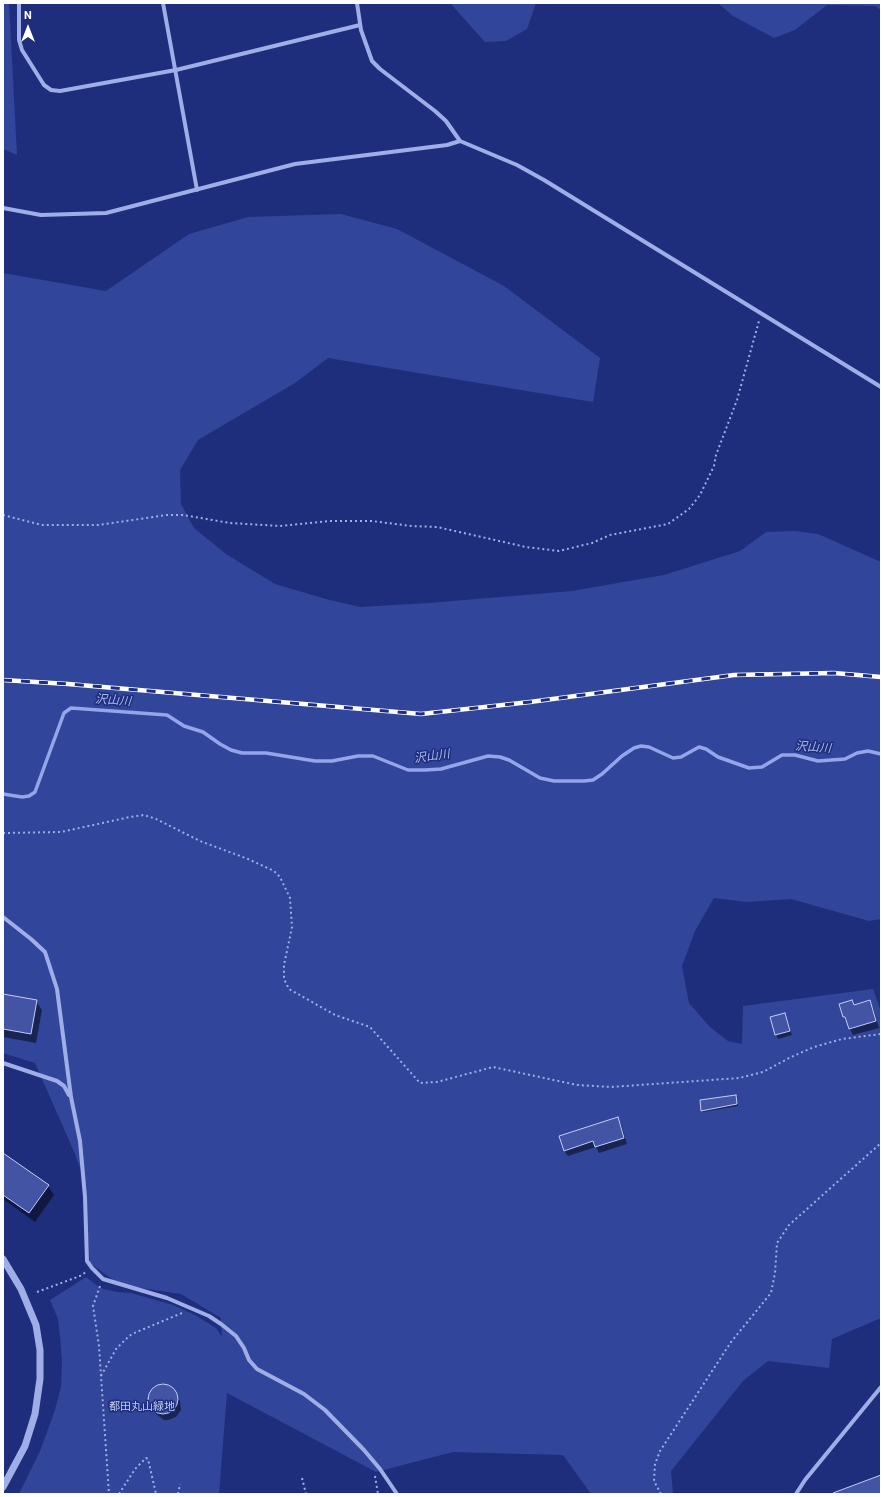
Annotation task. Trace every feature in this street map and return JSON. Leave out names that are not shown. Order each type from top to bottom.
[{"type":"street","points":[[19,3],[19,40],[22,50],[44,85],[51,90],[60,91],[176,70],[360,25]]},
{"type":"street","points":[[163,3],[197,190]]},
{"type":"street","points":[[357,3],[360,25],[372,61],[380,69],[435,110],[446,121],[460,141],[517,165],[538,176],[881,387]]},
{"type":"street","points":[[3,208],[41,215],[106,213],[295,164],[447,145],[460,141]]},
{"type":"street","points":[[3,917],[45,952],[57,989],[71,1097],[80,1141],[85,1197],[87,1261],[103,1280],[167,1298],[209,1316],[221,1324],[236,1336],[244,1348],[249,1360],[257,1369],[304,1394],[325,1410],[364,1450],[380,1469],[397,1494]]},
{"type":"street","points":[[3,1063],[57,1081],[64,1086],[71,1097]]},
{"type":"street","points":[[3,1259],[21,1289],[34,1319],[40,1350],[40,1379],[35,1414],[25,1446],[3,1488]]},
{"type":"street","points":[[796,1494],[805,1480],[881,1387]]},
{"type":"path","points":[[3,515],[42,525],[99,525],[166,515],[183,515],[230,523],[280,526],[329,520],[372,520],[412,526],[437,527],[526,547],[560,551],[592,543],[610,535],[668,524],[689,510],[700,495],[714,466],[716,455],[737,400],[758,327],[760,312]]},
{"type":"path","points":[[3,833],[61,832],[130,817],[144,816],[156,819],[200,841],[248,859],[274,871],[280,877],[290,898],[292,927],[284,965],[284,979],[289,990],[335,1015],[370,1027],[420,1083],[437,1082],[493,1067],[577,1085],[611,1086],[739,1078],[763,1072],[814,1047],[842,1039],[881,1034]]},
{"type":"path","points":[[661,1494],[654,1481],[654,1464],[660,1451],[731,1342],[771,1293],[775,1273],[777,1242],[789,1225],[881,1144]]},
{"type":"path","points":[[37,1292],[80,1276]]},
{"type":"path","points":[[97,1293],[93,1306],[99,1346],[109,1494]]},
{"type":"path","points":[[100,1377],[116,1350],[132,1334],[186,1311]]},
{"type":"path","points":[[119,1494],[135,1469],[146,1458],[148,1459],[156,1494]]},
{"type":"path","points":[[302,1478],[306,1494]]},
{"type":"path","points":[[178,1494],[180,1484]]},
{"type":"green space","points":[[3,3],[9,3],[17,155],[3,149]]},
{"type":"green space","points":[[450,3],[536,3],[527,29],[506,41],[485,42]]},
{"type":"green space","points":[[718,3],[881,3],[881,10],[875,6],[827,5],[795,30],[774,38],[733,16]]},
{"type":"green space","name":"都田丸山緑地","points":[[341,214],[397,229],[504,286],[600,358],[593,402],[328,358],[295,383],[198,440],[180,470],[181,504],[194,528],[226,554],[275,584],[360,607],[429,603],[572,591],[664,575],[740,551],[766,532],[795,531],[818,534],[881,562],[881,919],[869,921],[791,899],[747,902],[714,898],[695,931],[682,966],[689,1003],[710,1027],[728,1041],[742,1044],[743,1006],[873,989],[881,1012],[881,1318],[832,1339],[829,1368],[768,1361],[743,1381],[671,1471],[673,1494],[591,1494],[563,1455],[453,1452],[376,1472],[227,1393],[219,1494],[19,1494],[40,1451],[54,1413],[61,1387],[62,1362],[58,1319],[50,1300],[86,1277],[104,1289],[131,1293],[173,1305],[195,1315],[216,1328],[222,1337],[221,1318],[181,1294],[120,1285],[90,1263],[83,1176],[75,1154],[35,1063],[3,1053],[3,273],[106,291],[189,234],[248,217]]},
{"type":"building","points":[[3,994],[37,1000],[31,1034],[3,1029]]},
{"type":"building","points":[[852,1000],[854,1005],[870,1000],[876,1021],[849,1029],[839,1004]]},
{"type":"building","points":[[785,1013],[790,1031],[775,1035],[770,1017]]},
{"type":"building","points":[[736,1095],[737,1104],[701,1111],[700,1100]]},
{"type":"building","points":[[618,1117],[624,1138],[595,1147],[593,1141],[564,1151],[559,1136]]},
{"type":"building","points":[[3,1153],[49,1185],[29,1213],[3,1195]]},
{"type":"building","points":[[163,1384],[173,1389],[178,1399],[173,1409],[163,1414],[153,1409],[148,1399],[153,1389]]},
{"type":"building","points":[[881,1475],[881,1494],[833,1494],[833,1493]]},
{"type":"waterway","name":"沢山川","points":[[3,794],[22,797],[29,796],[35,792],[64,713],[71,708],[167,715],[184,726],[203,732],[231,750],[242,753],[266,753],[315,761],[332,761],[358,756],[373,756],[408,770],[441,769],[488,756],[500,757],[509,760],[540,778],[554,781],[593,780],[622,756],[634,748],[641,746],[649,747],[673,758],[681,757],[699,747],[706,749],[718,757],[749,768],[762,767],[782,755],[795,755],[818,761],[845,759],[857,753],[868,751],[881,754]]},
{"type":"railway","points":[[3,680],[68,684],[421,714],[530,702],[734,675],[834,673],[881,677]]}]
